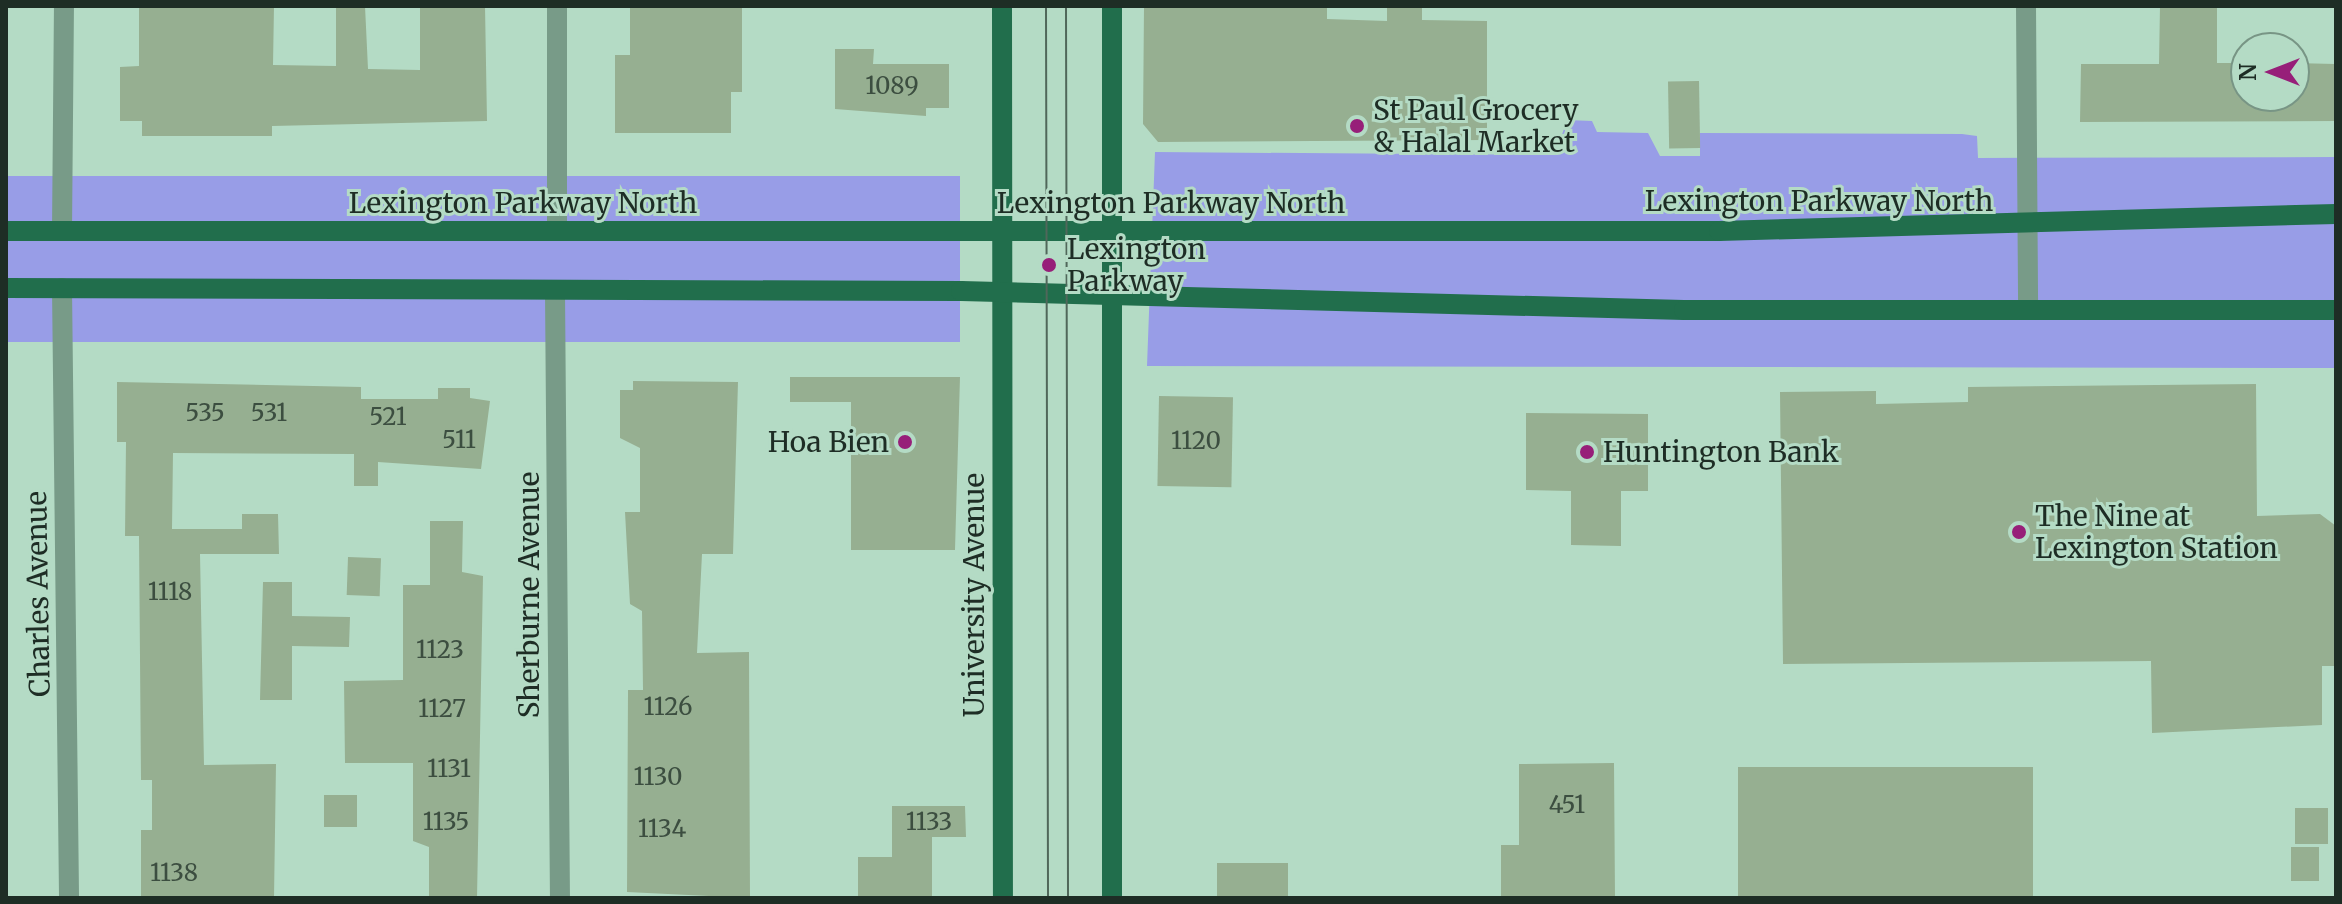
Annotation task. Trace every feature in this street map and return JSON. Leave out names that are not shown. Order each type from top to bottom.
[{"type":"main road","name":"University Avenue","points":[[1002,6],[1003,898]]},
{"type":"main road","points":[[1112,6],[1112,898]]},
{"type":"main road","name":"Lexington Parkway North","points":[[6,231],[2026,228],[2336,214]]},
{"type":"main road","points":[[6,288],[1001,293],[1110,298],[2028,310],[2336,310]]},
{"type":"street","points":[[62,231],[64,6]]},
{"type":"street","points":[[557,6],[557,231]]},
{"type":"street","points":[[2026,6],[2028,310]]},
{"type":"street","name":"Charles Avenue","points":[[62,288],[69,898]]},
{"type":"street","name":"Sherburne Avenue","points":[[555,292],[560,898]]},
{"type":"shaded area","name":"Lexington Parkway","points":[[1567,120],[1592,121],[1597,132],[1648,133],[1660,156],[1700,156],[1700,133],[1962,134],[1977,136],[1978,158],[2336,157],[2336,368],[1147,366],[1155,152],[1555,155]]},
{"type":"shaded area","points":[[6,176],[960,176],[960,342],[6,342]]},
{"type":"building","points":[[139,6],[274,6],[273,65],[336,66],[336,6],[365,6],[368,69],[420,70],[420,6],[485,6],[487,121],[272,126],[272,136],[142,136],[142,121],[120,121],[120,67],[139,66]]},
{"type":"building","points":[[630,6],[742,6],[742,92],[731,92],[731,133],[615,133],[615,55],[630,55]]},
{"type":"building","points":[[1144,6],[1327,6],[1327,19],[1387,21],[1387,6],[1422,6],[1422,20],[1487,21],[1487,140],[1158,142],[1143,124]]},
{"type":"building","points":[[2160,6],[2217,6],[2217,63],[2230,63],[2230,112],[2310,112],[2310,63],[2335,64],[2336,121],[2080,122],[2081,64],[2159,64]]},
{"type":"building","points":[[835,49],[874,49],[873,64],[949,64],[949,108],[926,108],[926,116],[835,109]]},
{"type":"building","points":[[1699,81],[1700,148],[1669,149],[1668,82]]},
{"type":"building","name":"Hoa Bien","points":[[790,377],[960,377],[955,550],[851,550],[851,402],[790,402]]},
{"type":"building","points":[[633,381],[738,382],[733,554],[702,554],[697,653],[749,652],[750,898],[627,892],[628,690],[643,690],[642,611],[630,604],[625,512],[640,512],[640,448],[620,438],[620,390],[633,390]]},
{"type":"building","points":[[117,382],[361,387],[361,399],[438,399],[438,388],[470,388],[470,398],[490,401],[481,469],[378,462],[378,486],[354,486],[354,454],[173,453],[172,529],[242,529],[242,514],[278,514],[279,554],[200,554],[204,765],[276,764],[274,898],[141,898],[141,830],[152,830],[152,780],[141,780],[139,536],[125,536],[126,442],[117,442]]},
{"type":"building","name":"The Nine at Lexington Station","points":[[2256,384],[2257,516],[2320,514],[2336,526],[2336,666],[2322,666],[2322,725],[2152,733],[2151,661],[1783,664],[1780,392],[1876,391],[1876,404],[1968,402],[1968,387]]},
{"type":"building","points":[[1159,396],[1233,397],[1231,487],[1157,486]]},
{"type":"building","name":"Huntington Bank","points":[[1526,413],[1648,414],[1648,491],[1621,491],[1621,546],[1571,545],[1571,491],[1526,490]]},
{"type":"building","points":[[430,521],[463,521],[462,572],[483,576],[477,898],[429,898],[429,847],[413,841],[413,763],[345,763],[344,681],[403,680],[403,585],[430,585]]},
{"type":"building","points":[[348,557],[381,558],[380,596],[347,595]]},
{"type":"building","points":[[263,582],[292,582],[292,616],[350,617],[349,647],[292,646],[292,700],[260,700]]},
{"type":"building","points":[[1614,763],[1615,898],[1501,898],[1501,845],[1519,845],[1519,764]]},
{"type":"building","points":[[1738,767],[2033,767],[2033,898],[1738,898]]},
{"type":"building","points":[[324,795],[357,795],[357,827],[324,827]]},
{"type":"building","points":[[892,806],[965,806],[966,837],[932,837],[932,898],[858,898],[858,857],[892,857]]},
{"type":"building","points":[[2295,808],[2328,808],[2328,844],[2295,844]]},
{"type":"building","points":[[2291,847],[2319,847],[2319,881],[2291,881]]},
{"type":"building","points":[[1217,863],[1288,863],[1288,898],[1217,898]]},
{"type":"tram line","points":[[1046,6],[1048,898]]},
{"type":"tram line","points":[[1066,6],[1068,898]]},
{"type":"place","name":"St Paul Grocery & Halal Market","points":[[1357,126]]},
{"type":"place","name":"Lexington Parkway","points":[[1049,265]]},
{"type":"place","name":"Hoa Bien","points":[[905,442]]},
{"type":"place","name":"Huntington Bank","points":[[1587,452]]},
{"type":"place","name":"The Nine at Lexington Station","points":[[2019,532]]}]
